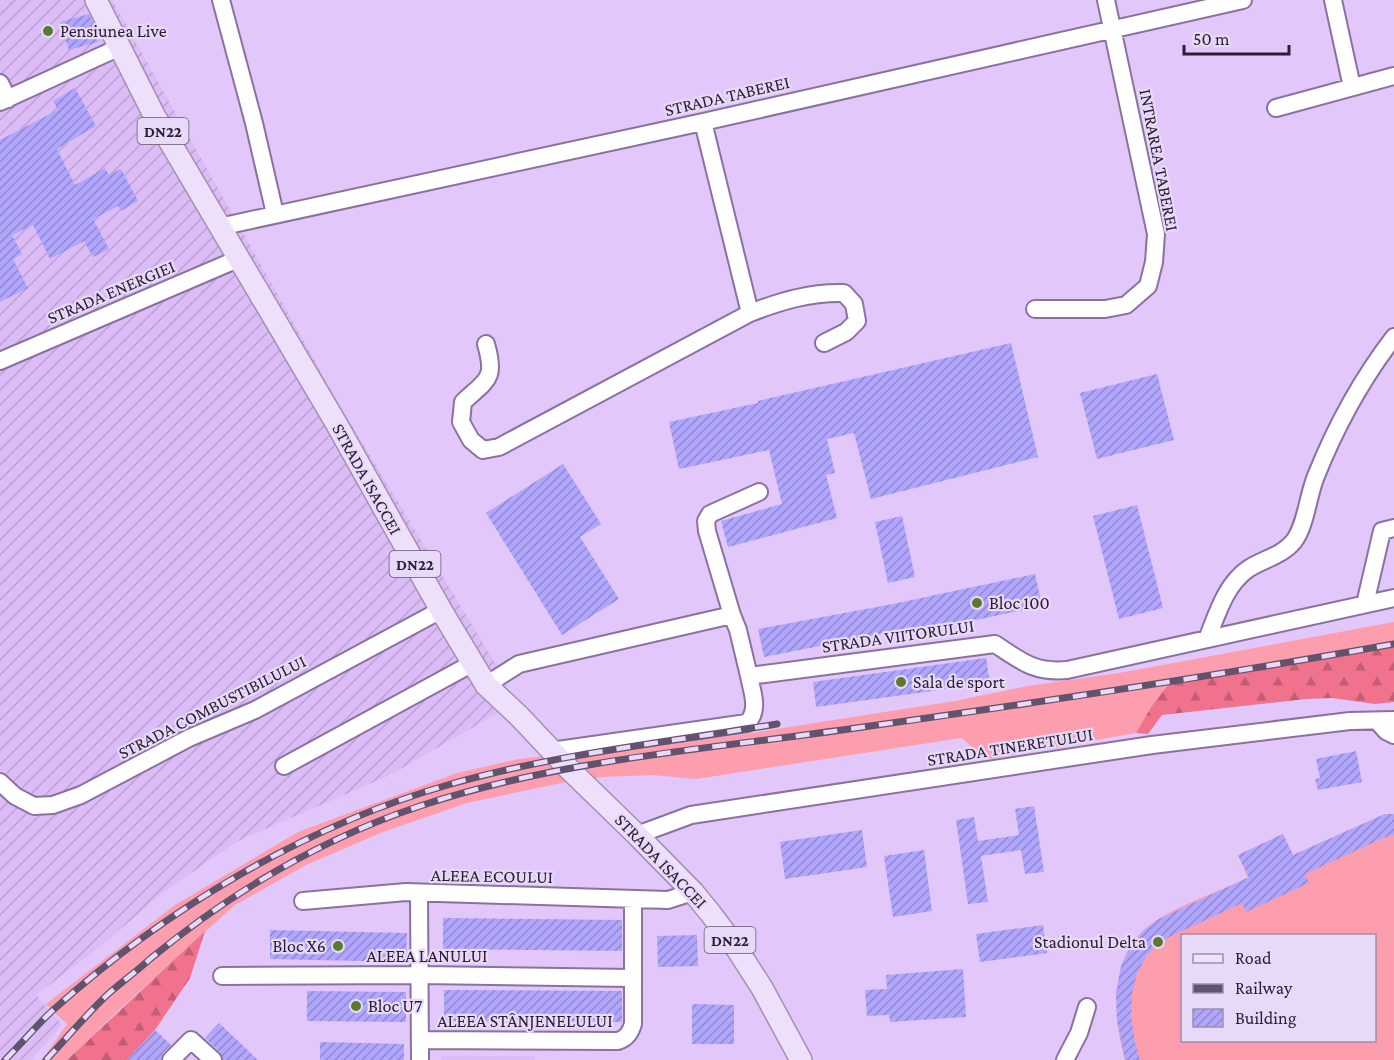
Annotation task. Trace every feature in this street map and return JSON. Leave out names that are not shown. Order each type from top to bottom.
[{"type":"main road","name":"STRADA ISACCEI","points":[[96,0],[154,115],[336,423],[486,685],[693,892],[744,959],[801,1060]]},
{"type":"street","points":[[221,0],[254,123],[275,214]]},
{"type":"street","name":"INTRAREA TABEREI","points":[[1035,309],[1105,309],[1125,305],[1148,286],[1154,262],[1156,234],[1106,0]]},
{"type":"street","name":"STRADA TABEREI","points":[[219,227],[703,122],[1243,0]]},
{"type":"street","points":[[1333,0],[1352,87]]},
{"type":"street","points":[[0,83],[4,100],[120,47]]},
{"type":"street","points":[[1276,108],[1394,76]]},
{"type":"street","points":[[703,122],[750,313]]},
{"type":"street","name":"STRADA ENERGIEI","points":[[0,361],[238,259]]},
{"type":"street","points":[[486,344],[492,366],[487,381],[463,402],[461,422],[471,440],[483,450],[499,447],[750,313],[780,301],[824,292],[844,293],[854,304],[857,321],[846,332],[824,343]]},
{"type":"street","points":[[1207,639],[1225,595],[1236,579],[1248,569],[1281,552],[1294,541],[1299,533],[1312,486],[1342,415],[1374,363],[1394,337]]},
{"type":"street","points":[[551,751],[747,723],[753,717],[756,709],[750,676],[706,521],[711,514],[759,492]]},
{"type":"street","points":[[1365,604],[1382,531],[1394,528]]},
{"type":"street","name":"STRADA VIITORULUI","points":[[750,676],[995,644],[1029,666],[1051,671],[1067,670],[1394,598]]},
{"type":"street","name":"STRADA COMBUSTIBILULUI","points":[[0,782],[15,796],[34,806],[53,805],[81,795],[189,738],[255,710],[441,610]]},
{"type":"street","points":[[486,685],[519,664],[732,615]]},
{"type":"street","points":[[284,766],[473,663]]},
{"type":"street","points":[[1388,720],[1394,735]]},
{"type":"street","name":"STRADA TINERETULUI","points":[[637,835],[691,814],[1143,747],[1350,721],[1388,720]]},
{"type":"street","points":[[303,900],[406,892],[420,894]]},
{"type":"street","name":"ALEEA ECOULUI","points":[[420,1060],[420,894],[668,900],[693,892]]},
{"type":"street","points":[[632,978],[633,900]]},
{"type":"street","name":"ALEEA LANULUI","points":[[222,976],[421,975],[632,978]]},
{"type":"street","name":"ALEEA STÂNJENELULUI","points":[[421,1040],[618,1041],[628,1036],[633,1024],[632,978]]},
{"type":"street","points":[[1065,1060],[1079,1033],[1087,1007]]},
{"type":"street","points":[[171,1060],[191,1040],[213,1060]]},
{"type":"shaded area","points":[[0,0],[112,0],[342,409],[507,683],[498,713],[388,776],[238,841],[165,891],[97,949],[36,995],[62,1025],[31,1060],[0,1060]]},
{"type":"shaded area","points":[[1394,622],[1394,644],[1169,682],[1136,733],[988,759],[961,738],[696,779],[652,775],[603,777],[566,782],[467,803],[383,832],[306,865],[235,905],[67,1060],[42,1060],[67,1024],[46,1004],[175,905],[298,832],[457,773],[519,759],[738,735],[955,701],[1028,686],[1125,672]]},
{"type":"shaded area","name":"Stadionul Delta","points":[[1385,814],[1394,814],[1394,1060],[1125,1060],[1120,1041],[1116,1001],[1118,981],[1131,946],[1143,930],[1160,918],[1248,878],[1238,855],[1283,834],[1293,855]]},
{"type":"shaded area","points":[[441,1056],[535,1056],[535,1060],[441,1060]]},
{"type":"green space","points":[[1394,644],[1394,702],[1375,704],[1332,698],[1307,699],[1162,715],[1148,734],[1136,733],[1170,682]]},
{"type":"green space","points":[[205,931],[190,978],[155,1030],[127,1060],[67,1060]]},
{"type":"building","points":[[89,14],[97,30],[95,31],[98,42],[69,50],[60,22]]},
{"type":"building","points":[[75,88],[96,126],[57,149],[75,185],[105,168],[109,175],[121,169],[138,201],[121,211],[118,206],[93,219],[109,249],[93,257],[84,241],[50,259],[33,225],[12,235],[22,254],[13,259],[28,288],[0,302],[0,140],[58,110],[53,101]]},
{"type":"building","points":[[1011,343],[1038,457],[871,499],[854,433],[827,439],[835,473],[826,475],[837,518],[728,547],[721,521],[782,504],[769,450],[679,469],[669,422]]},
{"type":"building","points":[[1157,374],[1174,440],[1097,459],[1080,393]]},
{"type":"building","points":[[563,464],[601,524],[580,537],[619,599],[562,635],[486,513]]},
{"type":"building","points":[[1137,505],[1163,608],[1119,619],[1093,516]]},
{"type":"building","points":[[902,516],[915,577],[888,583],[875,522]]},
{"type":"building","points":[[1035,574],[1042,606],[919,632],[917,627],[764,657],[758,629]]},
{"type":"building","name":"Sala de sport","points":[[986,658],[990,683],[816,707],[813,682]]},
{"type":"building","points":[[1356,751],[1362,782],[1318,790],[1315,779],[1320,778],[1316,759]]},
{"type":"building","points":[[1034,806],[1044,872],[1025,874],[1021,850],[981,856],[988,902],[968,904],[956,820],[974,817],[978,841],[1019,835],[1015,809]]},
{"type":"building","points":[[1385,814],[1394,814],[1394,835],[1305,874],[1309,883],[1246,912],[1242,903],[1167,938],[1157,945],[1147,955],[1137,973],[1132,994],[1131,1017],[1140,1060],[1125,1060],[1117,1021],[1116,994],[1121,966],[1129,949],[1143,931],[1159,919],[1249,877],[1238,855],[1283,834],[1293,855]]},
{"type":"building","points":[[862,830],[867,867],[785,879],[780,842]]},
{"type":"building","points":[[924,850],[932,911],[893,917],[884,856]]},
{"type":"building","points":[[443,918],[622,920],[622,951],[443,949]]},
{"type":"building","points":[[1043,925],[1047,953],[980,962],[976,934]]},
{"type":"building","name":"Bloc X6","points":[[270,930],[407,933],[406,962],[270,959]]},
{"type":"building","points":[[697,935],[698,966],[658,967],[657,936]]},
{"type":"building","points":[[963,969],[966,1017],[890,1022],[889,1015],[867,1016],[865,990],[887,989],[886,975]]},
{"type":"building","points":[[444,990],[622,991],[622,1022],[444,1021]]},
{"type":"building","name":"Bloc U7","points":[[307,991],[406,992],[406,1022],[307,1021]]},
{"type":"building","points":[[692,1004],[734,1005],[734,1044],[692,1044]]},
{"type":"building","points":[[219,1023],[258,1060],[223,1060],[220,1052],[205,1038]]},
{"type":"building","points":[[155,1030],[171,1045],[163,1053],[161,1060],[127,1060]]},
{"type":"building","points":[[320,1042],[404,1044],[404,1060],[320,1060]]},
{"type":"railway","points":[[46,1060],[111,991],[181,935],[244,890],[347,835],[420,806],[473,790],[581,766],[1058,699],[1394,644]]},
{"type":"railway","points":[[5,1060],[52,1011],[141,939],[239,875],[343,823],[397,801],[451,784],[531,764],[777,724]]},
{"type":"place","name":"Pensiunea Live","points":[[48,31]]},
{"type":"place","name":"Bloc 100","points":[[977,603]]},
{"type":"place","name":"Sala de sport","points":[[901,682]]},
{"type":"place","name":"Stadionul Delta","points":[[1158,942]]},
{"type":"place","name":"Bloc X6","points":[[338,946]]},
{"type":"place","name":"Bloc U7","points":[[356,1006]]}]
